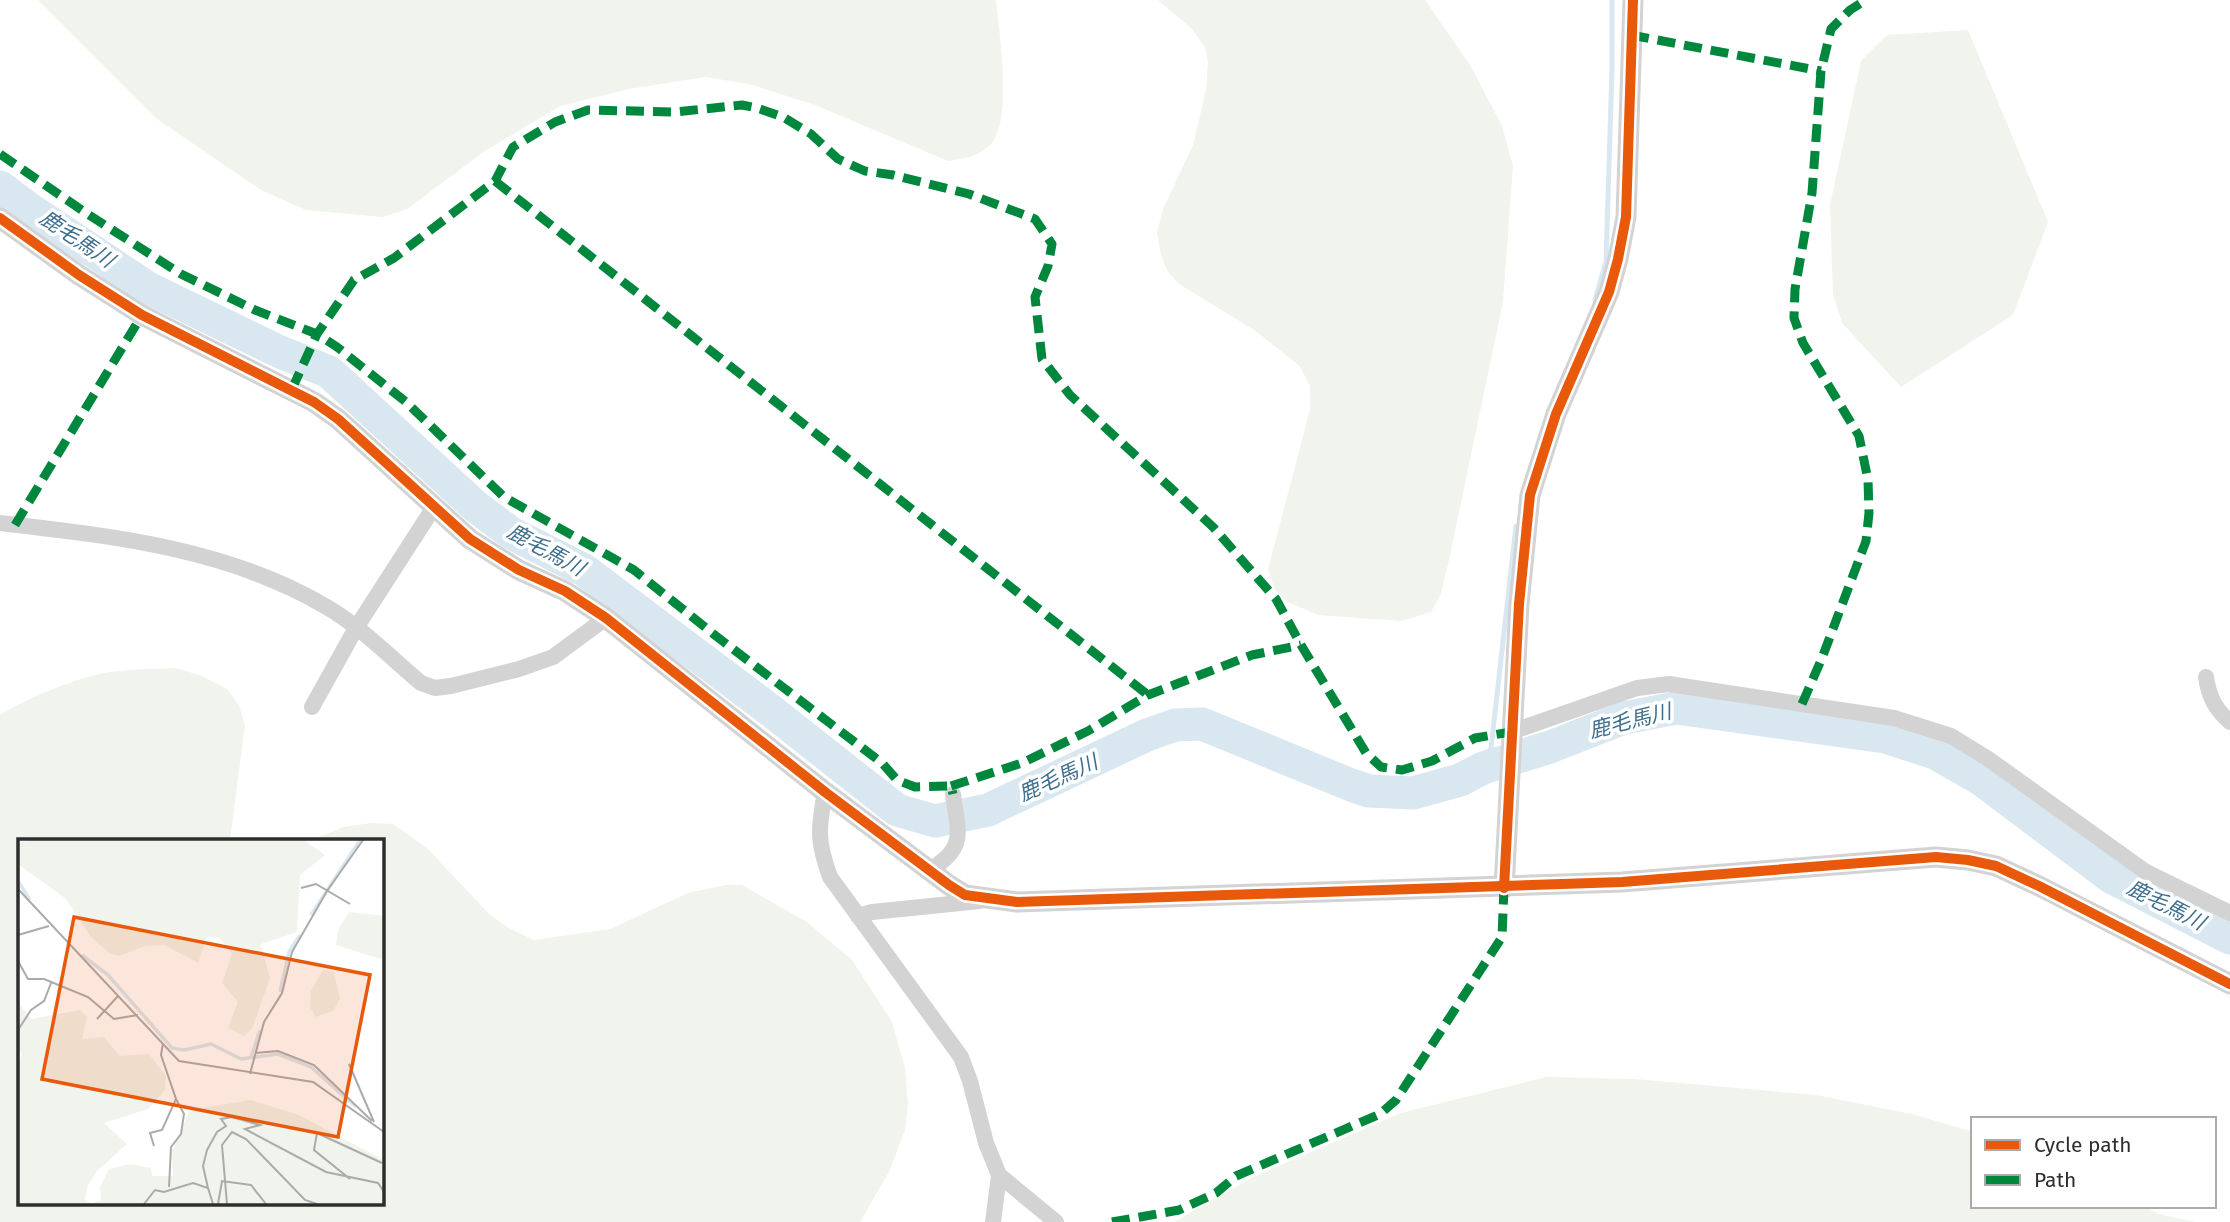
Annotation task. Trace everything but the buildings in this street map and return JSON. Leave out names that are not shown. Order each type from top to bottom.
[{"type":"street","points":[[1504,888],[1519,604],[1530,495],[1556,414],[1609,292],[1618,259],[1626,217],[1633,0]]},
{"type":"street","points":[[0,218],[79,275],[142,315],[314,402],[338,419],[470,539],[519,570],[565,591],[606,618],[825,792],[965,895],[1017,902],[1504,888],[1622,882],[1936,857],[1996,866],[2230,984]]},
{"type":"street","points":[[312,707],[356,628],[434,507]]},
{"type":"street","points":[[0,523],[96,534],[215,558],[270,578],[326,606],[421,683],[435,688],[519,669],[553,657],[606,618]]},
{"type":"street","points":[[2206,677],[2209,695],[2219,713],[2230,722]]},
{"type":"street","points":[[1511,737],[1637,688],[1669,684],[1894,718],[1951,736],[1987,758],[2146,872],[2230,913]]},
{"type":"street","points":[[825,792],[818,825],[820,849],[830,877],[961,1057],[986,1143],[999,1175],[1056,1222]]},
{"type":"street","points":[[930,870],[946,860],[956,848],[958,836],[953,794]]},
{"type":"street","points":[[858,916],[872,912],[990,900]]},
{"type":"street","points":[[993,1222],[999,1175]]},
{"type":"shaded area","points":[[38,0],[996,0],[1003,76],[1001,118],[997,134],[989,146],[975,155],[948,161],[815,105],[749,84],[705,77],[629,89],[560,106],[485,151],[407,209],[383,217],[306,210],[261,190],[157,119]]},
{"type":"shaded area","points":[[1158,0],[1425,0],[1470,65],[1502,126],[1513,166],[1503,302],[1449,560],[1441,594],[1431,612],[1401,621],[1318,615],[1288,602],[1275,590],[1268,569],[1310,410],[1310,386],[1300,366],[1254,330],[1179,284],[1168,272],[1161,255],[1157,233],[1163,209],[1193,145],[1206,90],[1208,62],[1205,47],[1191,28]]},
{"type":"shaded area","points":[[1968,30],[2048,222],[2013,315],[1901,387],[1842,323],[1833,294],[1830,205],[1861,61],[1887,35]]},
{"type":"shaded area","points":[[176,668],[202,676],[227,689],[239,705],[245,725],[230,839],[18,839],[18,1204],[383,1204],[383,839],[314,839],[344,827],[371,823],[393,824],[427,848],[489,914],[507,927],[534,940],[610,929],[688,893],[726,885],[742,885],[807,922],[852,960],[892,1022],[905,1068],[908,1103],[905,1130],[889,1172],[860,1222],[0,1222],[0,715],[69,683],[119,671]]},
{"type":"shaded area","points":[[1546,1077],[1634,1079],[1816,1095],[1916,1115],[1971,1131],[1971,1208],[2147,1208],[2159,1214],[2196,1222],[1174,1222],[1251,1178],[1401,1113]]},
{"type":"waterway","points":[[1595,300],[1606,262],[1612,0]]},
{"type":"waterway","name":"鹿毛馬川","points":[[0,187],[148,288],[278,351],[329,372],[475,506],[511,533],[584,570],[897,810],[935,821],[988,810],[1147,735],[1175,725],[1202,724],[1369,791],[1413,793],[1460,780],[1483,768],[1550,747],[1624,718],[1676,708],[1885,737],[1935,753],[1982,780],[2111,877],[2230,938]]},
{"type":"waterway","points":[[1483,768],[1491,748],[1516,526]]},
{"type":"marked path","points":[[1802,704],[1866,541],[1869,513],[1868,480],[1859,436],[1803,343],[1794,318],[1795,289],[1812,193],[1821,71],[1831,29],[1850,10],[1866,0]]},
{"type":"marked path","points":[[1631,35],[1821,71]]},
{"type":"marked path","points":[[292,389],[317,334],[354,280],[394,258],[495,181],[513,147],[555,122],[588,110],[675,112],[742,105],[757,108],[783,117],[811,134],[838,159],[865,171],[893,175],[969,194],[1035,219],[1052,244],[1048,266],[1035,297],[1042,359],[1070,395],[1213,527],[1276,599],[1366,753],[1381,767],[1402,770],[1432,761],[1475,738],[1511,732]]},
{"type":"marked path","points":[[0,154],[181,274],[255,310],[317,334],[337,347],[406,402],[504,497],[634,570],[882,763],[897,780],[915,787],[951,786],[953,794]]},
{"type":"marked path","points":[[495,181],[1148,695]]},
{"type":"marked path","points":[[15,525],[142,315]]},
{"type":"marked path","points":[[951,786],[1022,763],[1088,731],[1148,695],[1252,655],[1301,645]]},
{"type":"marked path","points":[[1112,1222],[1179,1210],[1216,1193],[1236,1176],[1380,1114],[1396,1100],[1502,937],[1504,888]]},
{"type":"cycle path","points":[[1504,888],[1519,604],[1530,495],[1556,414],[1609,292],[1618,259],[1626,217],[1633,0]]},
{"type":"cycle path","points":[[0,218],[79,275],[142,315],[314,402],[338,419],[470,539],[519,570],[565,591],[606,618],[825,792],[965,895],[1017,902],[1622,882],[1936,857],[1996,866],[2230,984]]}]
